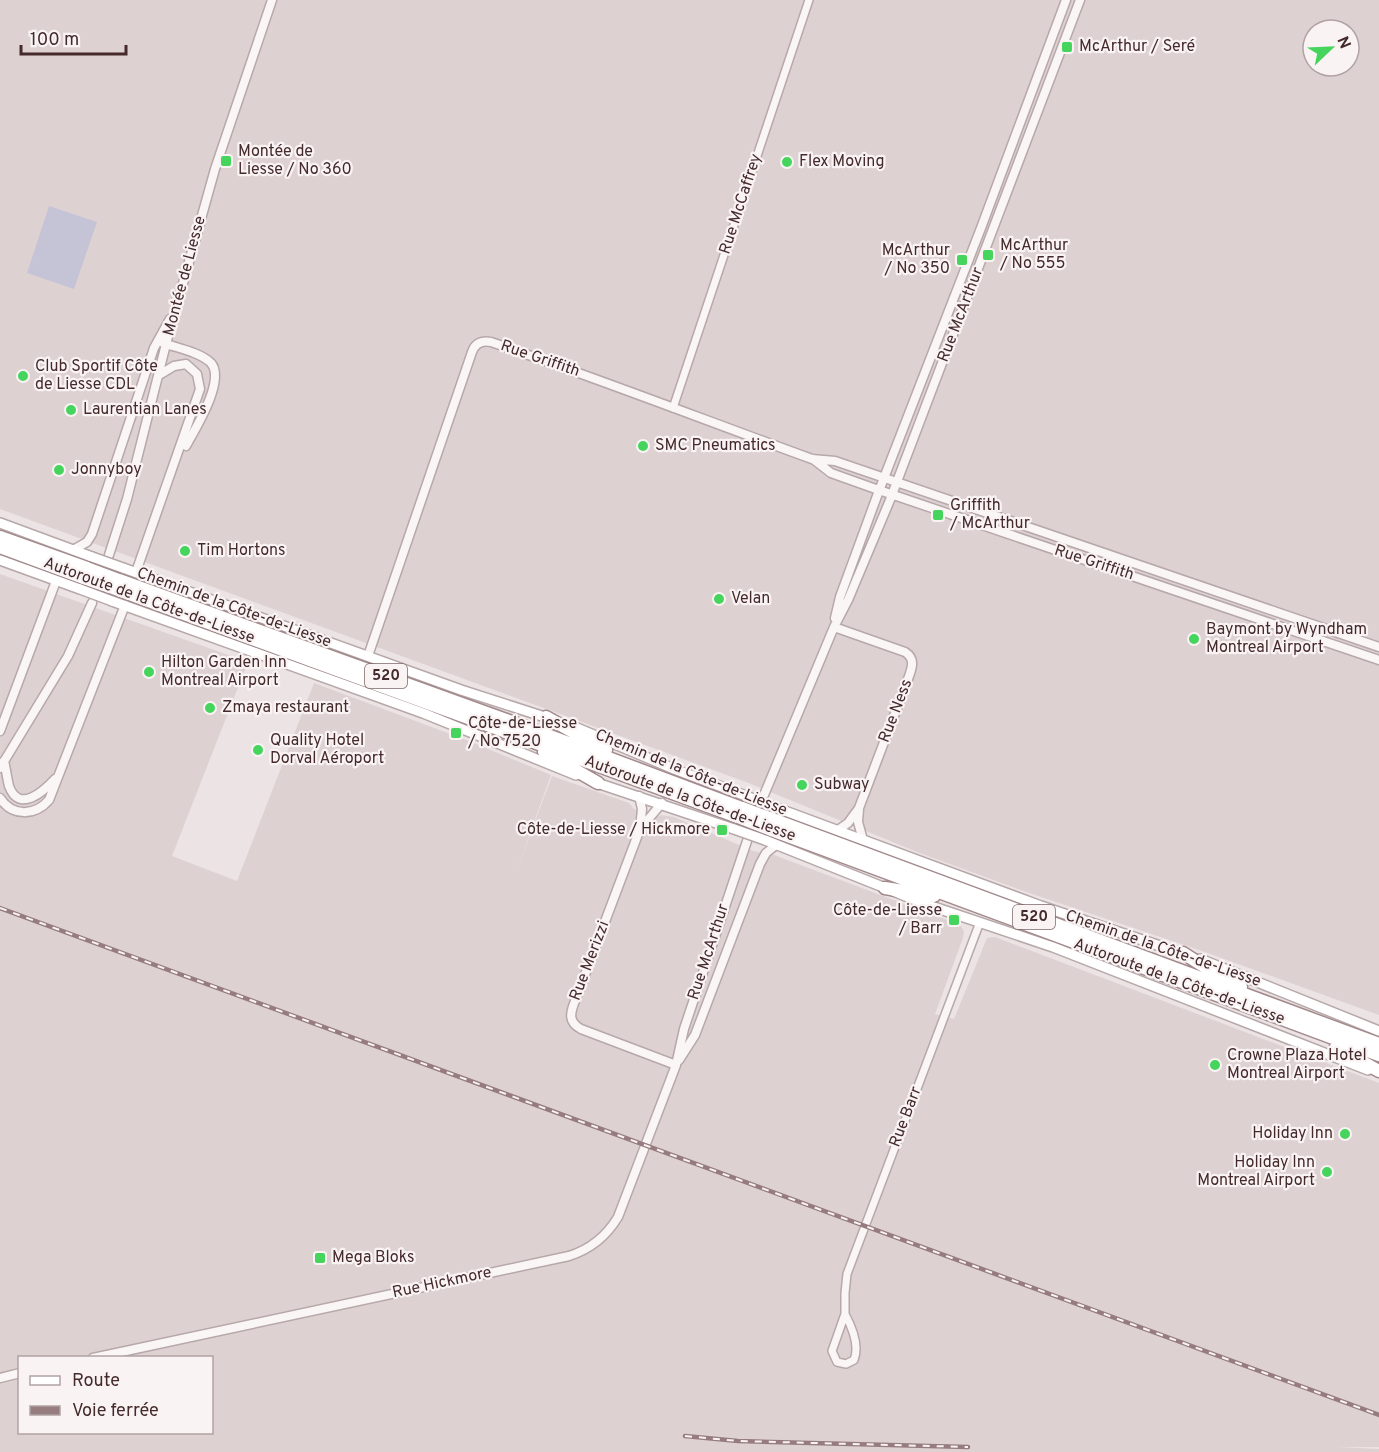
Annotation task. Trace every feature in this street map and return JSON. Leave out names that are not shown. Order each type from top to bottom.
[{"type":"highway","name":"Autoroute de la Côte-de-Liesse","points":[[0,537],[86,573],[490,725],[740,812],[961,900],[1379,1055]]},
{"type":"highway","name":"Autoroute de la Côte-de-Liesse","points":[[0,548],[86,573]]},
{"type":"highway","name":"Autoroute de la Côte-de-Liesse","points":[[118,585],[653,774],[740,812]]},
{"type":"highway","points":[[546,717],[653,774]]},
{"type":"highway","points":[[490,725],[563,762],[598,783]]},
{"type":"highway","name":"Autoroute de la Côte-de-Liesse","points":[[771,824],[1379,1044]]},
{"type":"highway","points":[[885,888],[961,900]]},
{"type":"highway","points":[[1183,953],[1216,974],[1296,1014]]},
{"type":"highway","points":[[1284,1020],[1358,1058],[1379,1072]]},
{"type":"main road","name":"Chemin de la Côte-de-Liesse","points":[[0,523],[72,550],[86,573]]},
{"type":"main road","name":"Chemin de la Côte-de-Liesse","points":[[0,560],[56,581],[86,573],[118,585]]},
{"type":"main road","name":"Chemin de la Côte-de-Liesse","points":[[118,585],[135,572],[546,717],[594,734],[674,769],[740,812],[771,824],[837,830],[1047,908],[1183,953],[1379,1031]]},
{"type":"main road","name":"Chemin de la Côte-de-Liesse","points":[[118,585],[125,605],[423,713],[598,783],[662,803],[740,812]]},
{"type":"main road","name":"Chemin de la Côte-de-Liesse","points":[[771,824],[776,844],[885,888],[1063,951],[1379,1072]]},
{"type":"street","name":"Montée de Liesse","points":[[109,555],[127,499],[166,344],[215,169],[272,0]]},
{"type":"street","name":"Rue McCaffrey","points":[[673,408],[809,0]]},
{"type":"street","name":"Rue McArthur","points":[[834,627],[840,597],[984,222],[1066,0]]},
{"type":"street","name":"Rue McArthur","points":[[764,795],[892,495],[1080,0]]},
{"type":"street","points":[[72,550],[87,542],[91,536],[156,341],[176,311]]},
{"type":"street","points":[[156,341],[206,360],[213,366],[216,376],[214,387],[202,415],[173,469]]},
{"type":"street","name":"Rue Griffith","points":[[368,656],[472,352],[477,344],[483,341],[614,384],[812,459],[831,472],[892,495],[1379,660]]},
{"type":"street","points":[[135,572],[198,398],[200,380],[194,369],[183,364],[174,366],[159,375]]},
{"type":"street","name":"Rue Griffith","points":[[812,459],[835,461],[1379,647]]},
{"type":"street","points":[[0,731],[56,581]]},
{"type":"street","points":[[1227,608],[1230,596]]},
{"type":"street","points":[[57,776],[40,794],[31,798],[23,798],[15,795],[2,765],[68,656],[92,603]]},
{"type":"street","points":[[0,798],[5,809],[25,812],[42,807],[52,795],[57,776],[125,605]]},
{"type":"street","points":[[1277,625],[1281,614]]},
{"type":"street","name":"Rue Ness","points":[[834,627],[905,652],[911,656],[913,662],[859,808],[848,823],[837,830]]},
{"type":"street","name":"Rue Merizzi","points":[[639,796],[642,809],[640,829],[575,1001],[571,1019],[574,1025],[581,1029],[676,1065]]},
{"type":"street","name":"Rue Merizzi","points":[[640,829],[662,803]]},
{"type":"street","name":"Rue Ness","points":[[859,808],[859,827],[863,840]]},
{"type":"street","name":"Rue McArthur","points":[[676,1065],[684,1029],[747,841]]},
{"type":"street","points":[[676,1065],[694,1035],[760,864],[766,853],[776,844]]},
{"type":"street","name":"Rue Barr","points":[[845,1314],[851,1326],[856,1353],[854,1360],[846,1364],[835,1360],[832,1351],[845,1314],[845,1286],[849,1268],[980,922]]},
{"type":"street","name":"Rue Hickmore","points":[[102,1356],[569,1256],[585,1250],[607,1233],[618,1216],[676,1065]]},
{"type":"street","points":[[0,1378],[18,1374]]},
{"type":"shaded area","points":[[0,0],[1379,0],[1379,1015],[917,852],[746,782],[0,509]]},
{"type":"shaded area","points":[[49,206],[97,222],[74,289],[27,273]]},
{"type":"shaded area","points":[[0,574],[248,662],[172,856],[237,881],[314,683],[469,741],[551,775],[515,875],[552,776],[629,803],[634,809],[657,817],[661,815],[674,817],[753,851],[774,855],[960,925],[964,931],[963,938],[935,1014],[954,1019],[987,938],[995,937],[1379,1083],[1379,1447],[1338,1447],[1379,1449],[1379,1452],[0,1452]]},
{"type":"railway","points":[[0,908],[1379,1415]]},
{"type":"railway","points":[[685,1436],[738,1441],[968,1447]]},
{"type":"place","name":"McArthur / Seré","points":[[1067,47]]},
{"type":"place","name":"Montée de Liesse / No 360","points":[[226,161]]},
{"type":"place","name":"Flex Moving","points":[[787,162]]},
{"type":"place","name":"McArthur / No 555","points":[[988,255]]},
{"type":"place","name":"McArthur / No 350","points":[[962,260]]},
{"type":"place","name":"Club Sportif Côte de Liesse CDL","points":[[23,376]]},
{"type":"place","name":"Laurentian Lanes","points":[[71,410]]},
{"type":"place","name":"SMC Pneumatics","points":[[643,446]]},
{"type":"place","name":"Jonnyboy","points":[[59,470]]},
{"type":"place","name":"Griffith / McArthur","points":[[938,515]]},
{"type":"place","name":"Tim Hortons","points":[[185,551]]},
{"type":"place","name":"Velan","points":[[719,599]]},
{"type":"place","name":"Baymont by Wyndham Montreal Airport","points":[[1194,639]]},
{"type":"place","name":"Hilton Garden Inn Montreal Airport","points":[[149,672]]},
{"type":"place","name":"Zmaya restaurant","points":[[210,708]]},
{"type":"place","name":"Côte-de-Liesse / No 7520","points":[[456,733]]},
{"type":"place","name":"Quality Hotel Dorval Aéroport","points":[[258,750]]},
{"type":"place","name":"Subway","points":[[802,785]]},
{"type":"place","name":"Côte-de-Liesse / Hickmore","points":[[722,830]]},
{"type":"place","name":"Côte-de-Liesse / Barr","points":[[954,920]]},
{"type":"place","name":"Crowne Plaza Hotel Montreal Airport","points":[[1215,1065]]},
{"type":"place","name":"Holiday Inn","points":[[1345,1134]]},
{"type":"place","name":"Holiday Inn Montreal Airport","points":[[1327,1172]]},
{"type":"place","name":"Mega Bloks","points":[[320,1258]]}]
